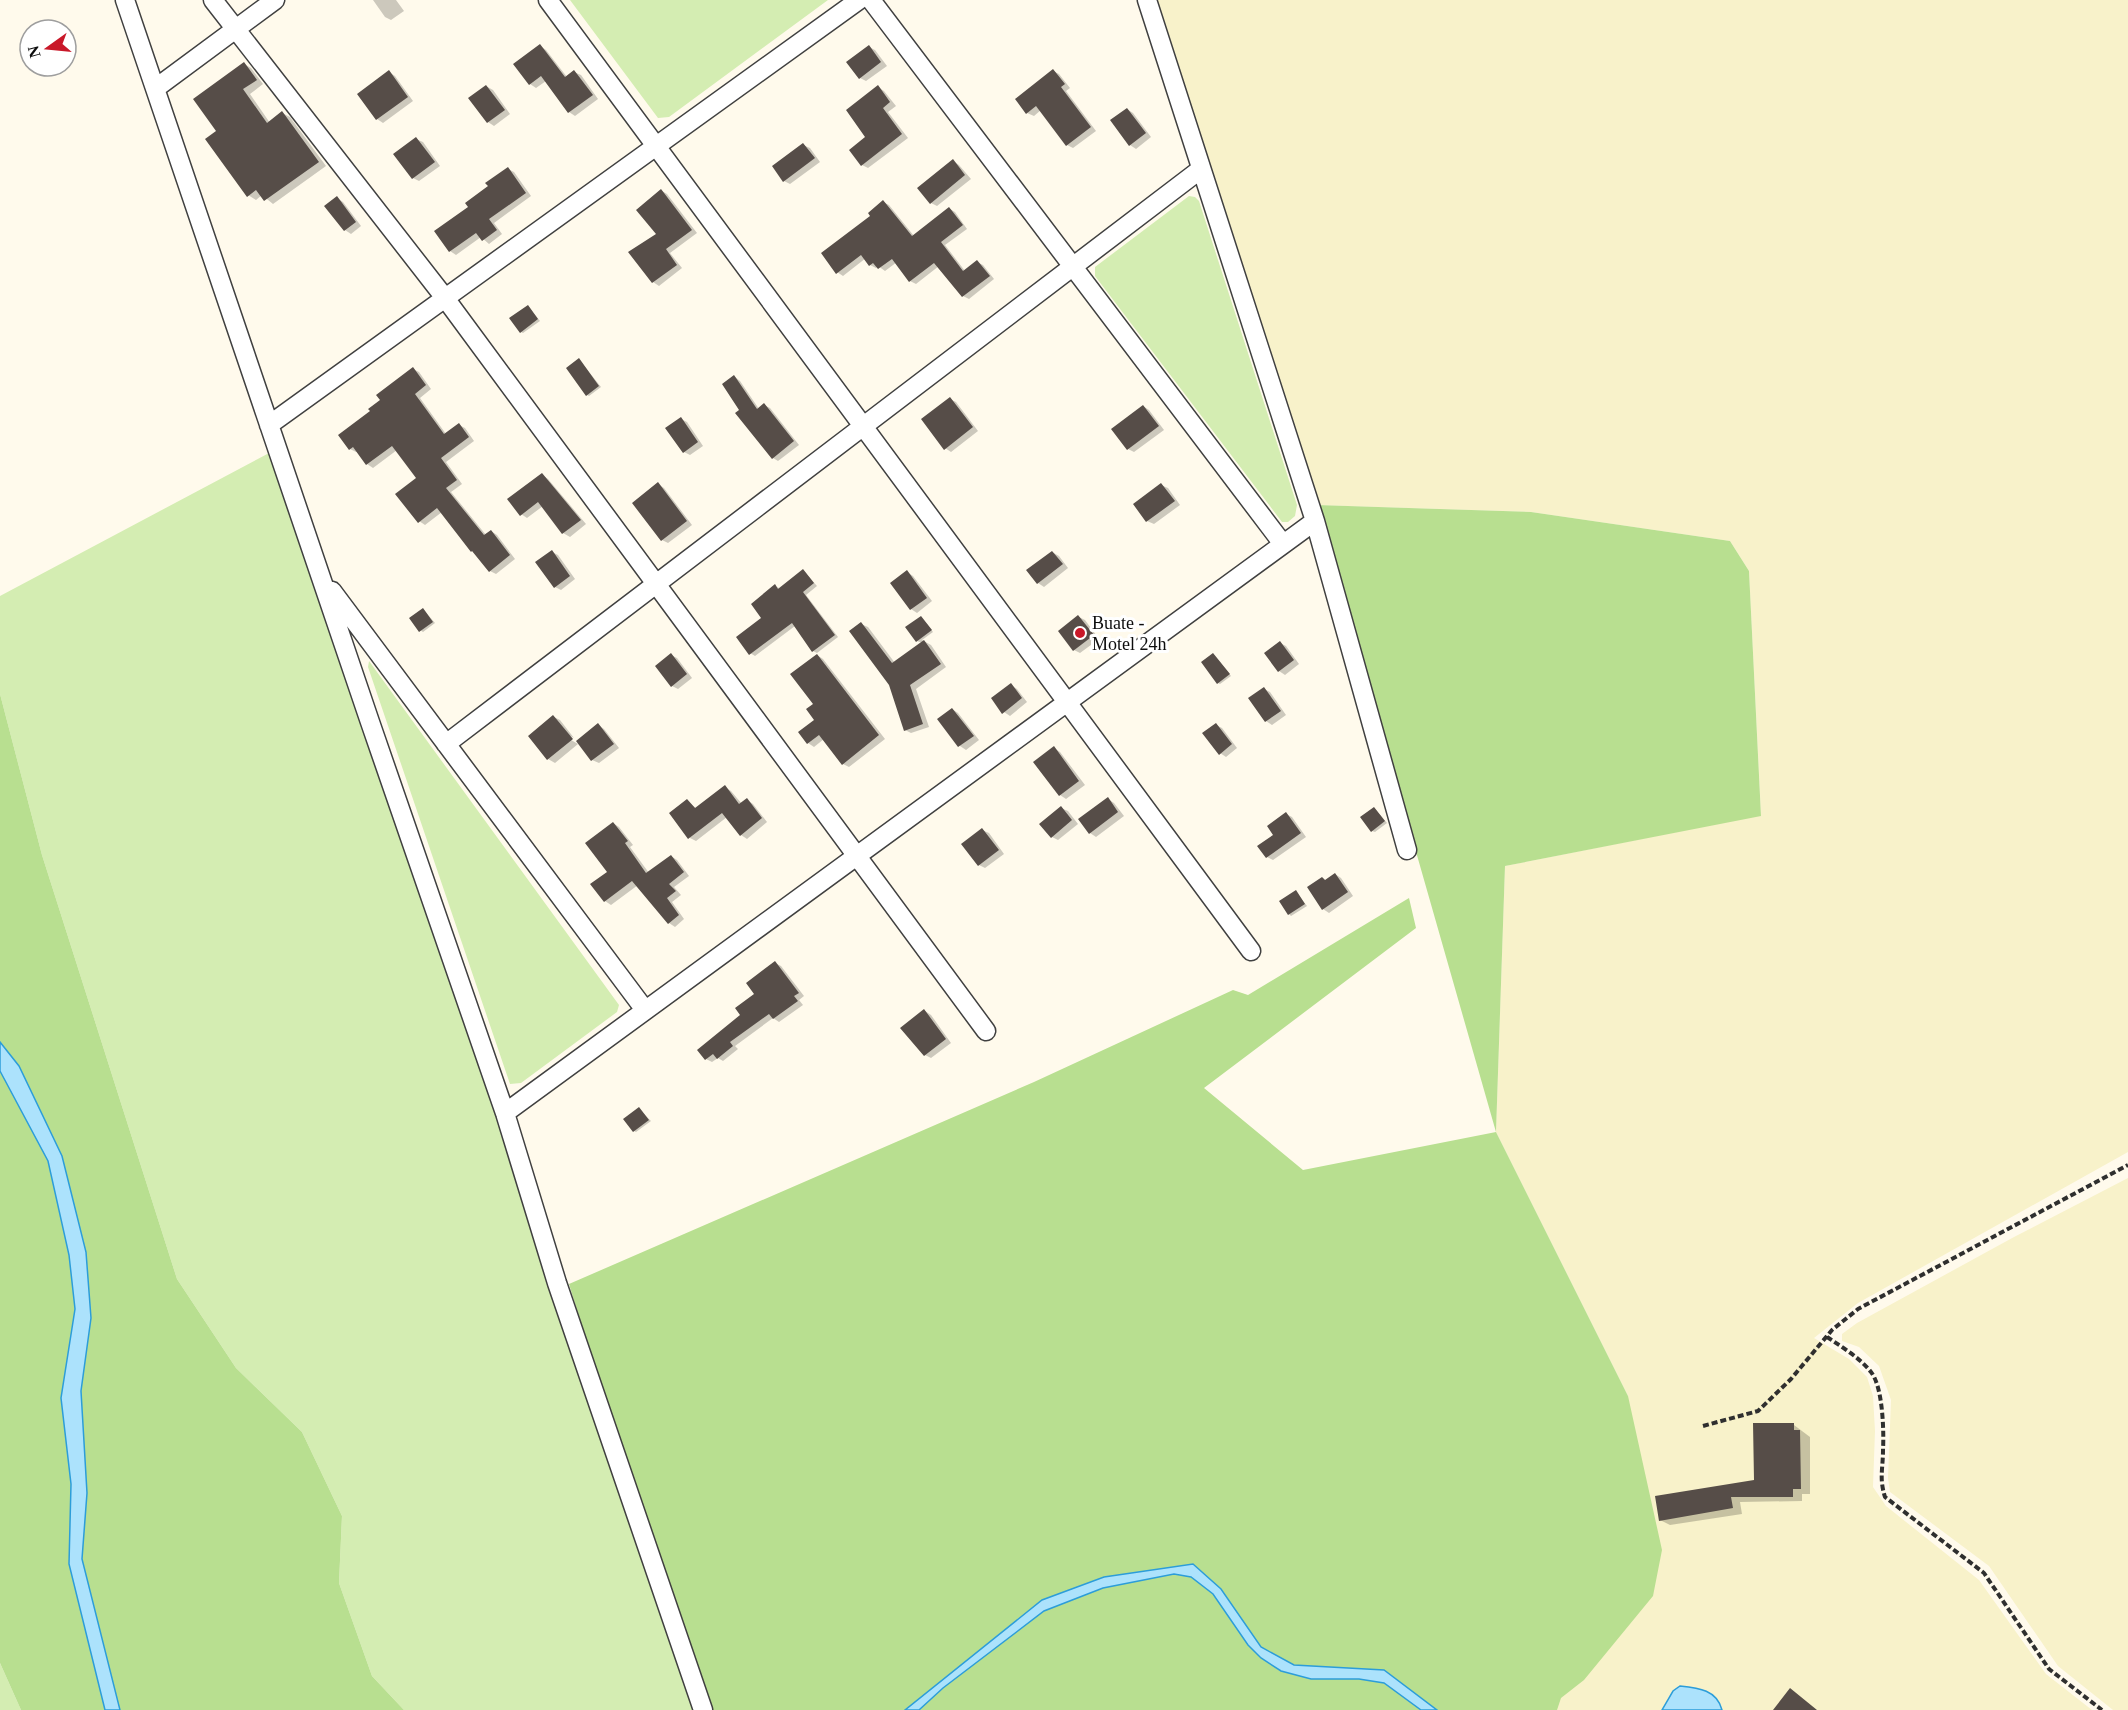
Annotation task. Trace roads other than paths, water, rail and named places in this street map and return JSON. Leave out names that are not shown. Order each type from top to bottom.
[{"type":"street","points":[[125,0],[505,1113],[557,1282],[703,1710]]},
{"type":"street","points":[[213,0],[445,298],[986,1031]]},
{"type":"street","points":[[156,88],[275,0]]},
{"type":"street","points":[[548,0],[1251,951]]},
{"type":"street","points":[[269,424],[859,0]]},
{"type":"street","points":[[871,0],[1283,544]]},
{"type":"street","points":[[1147,0],[1315,520],[1407,850]]},
{"type":"street","points":[[446,744],[1201,169]]},
{"type":"street","points":[[505,1113],[1315,520]]},
{"type":"street","points":[[321,577],[645,1010]]},
{"type":"water","points":[[0,1042],[19,1066],[62,1156],[86,1252],[91,1318],[81,1391],[87,1493],[82,1559],[120,1710],[105,1710],[69,1564],[71,1484],[61,1398],[75,1309],[69,1255],[48,1161],[0,1071]]},
{"type":"water","points":[[1193,1564],[1221,1589],[1261,1647],[1294,1665],[1384,1670],[1437,1710],[1421,1710],[1384,1683],[1359,1679],[1311,1679],[1281,1671],[1261,1658],[1248,1645],[1213,1594],[1191,1577],[1174,1574],[1103,1588],[1044,1611],[943,1688],[919,1710],[905,1710],[1042,1600],[1104,1577]]},
{"type":"water","points":[[1680,1686],[1700,1689],[1712,1694],[1720,1703],[1722,1710],[1662,1710],[1673,1691]]},
{"type":"place","name":"Buate - Motel 24h","points":[[1080,633]]}]
